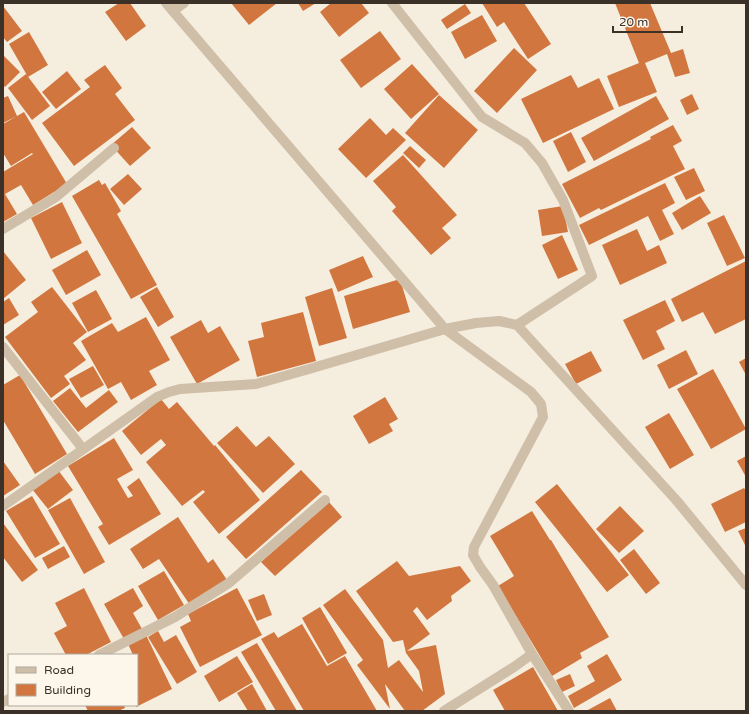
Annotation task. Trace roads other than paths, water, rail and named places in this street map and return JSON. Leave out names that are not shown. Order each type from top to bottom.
[{"type":"street","points":[[166,3],[445,329],[531,392],[541,404],[543,417],[474,547],[473,555],[493,585],[532,654],[569,711]]},
{"type":"street","points":[[173,11],[184,3]]},
{"type":"street","points":[[392,3],[482,117],[525,143],[542,163],[563,200],[592,276],[517,325]]},
{"type":"street","points":[[3,229],[56,197],[114,148]]},
{"type":"street","points":[[3,506],[157,397],[169,392],[180,389],[256,384],[445,329],[476,323],[499,321],[517,325],[677,501],[746,585]]},
{"type":"street","points":[[3,347],[83,449]]},
{"type":"street","points":[[102,654],[175,617],[228,583],[325,500]]},
{"type":"street","points":[[444,711],[532,654]]}]
